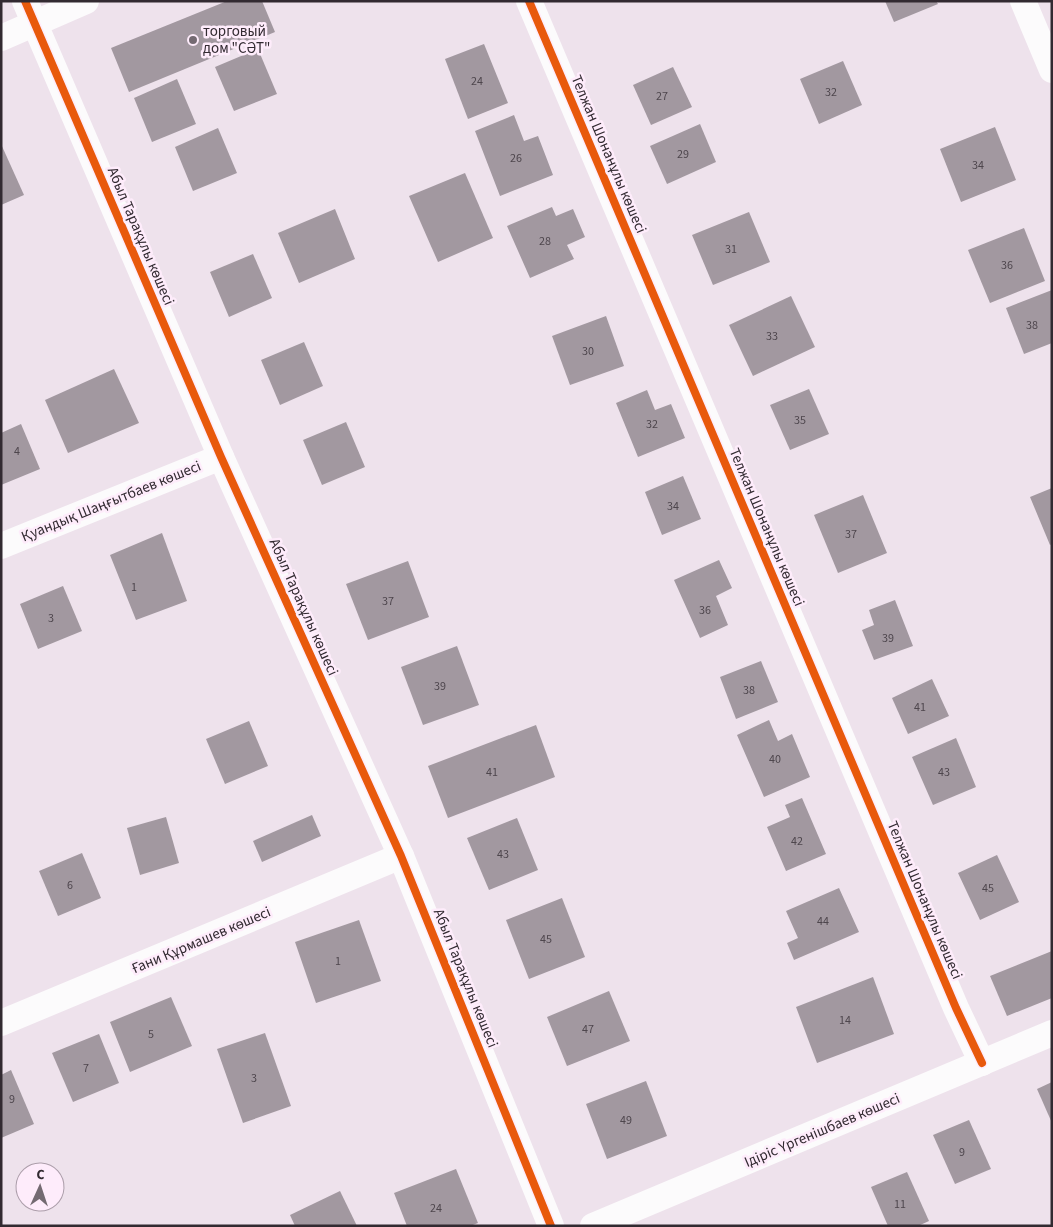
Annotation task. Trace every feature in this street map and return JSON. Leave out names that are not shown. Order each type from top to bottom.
[{"type":"street","points":[[1,38],[30,12],[86,1]]},
{"type":"street","name":"Телжан Шонанұлы көшесі","points":[[529,1],[952,998],[982,1063]]},
{"type":"street","points":[[1023,1],[1052,70]]},
{"type":"street","name":"Абыл Тарақұлы көшесі","points":[[30,12],[221,457],[401,856],[551,1226]]},
{"type":"street","name":"Қуандық Шаңғытбаев көшесі","points":[[1,546],[221,457]]},
{"type":"street","name":"Ғани Құрмашев көшесі","points":[[1,1023],[401,856]]},
{"type":"street","name":"Ідіріс Үргенішбаев көшесі","points":[[593,1226],[1052,1034]]},
{"type":"building","name":"торговый дом \"СӘТ\"","points":[[227,1],[262,1],[275,32],[129,92],[111,48]]},
{"type":"building","points":[[885,1],[936,1],[938,4],[894,22]]},
{"type":"building","points":[[484,44],[508,103],[468,119],[445,59]]},
{"type":"building","points":[[258,49],[277,94],[234,111],[215,67]]},
{"type":"building","points":[[843,61],[862,105],[819,124],[800,79]]},
{"type":"building","points":[[673,67],[692,107],[651,125],[633,85]]},
{"type":"building","points":[[177,79],[196,124],[152,142],[134,98]]},
{"type":"building","points":[[514,115],[524,141],[538,136],[553,175],[500,196],[475,131]]},
{"type":"building","points":[[700,124],[716,162],[667,184],[650,146]]},
{"type":"building","points":[[995,127],[1016,180],[961,202],[940,149]]},
{"type":"building","points":[[218,128],[237,173],[193,191],[175,147]]},
{"type":"building","points":[[1,144],[24,195],[1,205]]},
{"type":"building","points":[[465,173],[493,238],[438,262],[409,196]]},
{"type":"building","points":[[552,207],[556,216],[573,209],[585,237],[567,245],[574,259],[530,278],[507,226]]},
{"type":"building","points":[[335,209],[355,259],[299,283],[278,233]]},
{"type":"building","points":[[749,212],[770,262],[713,285],[692,235]]},
{"type":"building","points":[[1024,228],[1045,281],[990,303],[968,250]]},
{"type":"building","points":[[253,254],[272,298],[229,317],[210,272]]},
{"type":"building","points":[[1052,290],[1052,343],[1024,354],[1006,308]]},
{"type":"building","points":[[791,296],[815,347],[753,376],[729,325]]},
{"type":"building","points":[[606,316],[624,366],[570,385],[552,336]]},
{"type":"building","points":[[304,342],[323,386],[280,405],[261,360]]},
{"type":"building","points":[[114,369],[139,423],[68,453],[45,400]]},
{"type":"building","points":[[809,389],[829,434],[790,450],[770,405]]},
{"type":"building","points":[[647,390],[655,410],[671,404],[685,438],[638,457],[616,403]]},
{"type":"building","points":[[346,422],[365,467],[322,485],[303,440]]},
{"type":"building","points":[[21,424],[40,469],[1,485],[1,433]]},
{"type":"building","points":[[683,476],[701,519],[662,535],[645,492]]},
{"type":"building","points":[[1052,488],[1052,544],[1050,545],[1030,497]]},
{"type":"building","points":[[863,495],[887,553],[838,573],[814,515]]},
{"type":"building","points":[[162,533],[187,601],[136,620],[110,555]]},
{"type":"building","points":[[719,560],[732,588],[716,596],[728,625],[700,638],[674,580]]},
{"type":"building","points":[[408,561],[429,617],[368,640],[346,584]]},
{"type":"building","points":[[63,586],[82,631],[38,649],[20,604]]},
{"type":"building","points":[[895,600],[913,646],[874,660],[862,630],[874,625],[869,610]]},
{"type":"building","points":[[457,646],[479,705],[423,725],[401,667]]},
{"type":"building","points":[[761,661],[778,702],[736,719],[720,677]]},
{"type":"building","points":[[932,679],[949,716],[908,734],[892,698]]},
{"type":"building","points":[[769,720],[778,741],[792,734],[810,777],[764,797],[737,735]]},
{"type":"building","points":[[249,721],[268,766],[225,784],[206,739]]},
{"type":"building","points":[[536,725],[555,777],[448,818],[428,766]]},
{"type":"building","points":[[956,738],[976,787],[933,805],[912,757]]},
{"type":"building","points":[[802,798],[826,854],[786,871],[767,827],[790,817],[785,805]]},
{"type":"building","points":[[312,815],[321,836],[262,862],[253,841]]},
{"type":"building","points":[[166,817],[179,863],[140,875],[127,828]]},
{"type":"building","points":[[517,818],[538,870],[489,890],[467,838]]},
{"type":"building","points":[[82,853],[101,898],[58,916],[39,871]]},
{"type":"building","points":[[997,855],[1019,902],[980,920],[958,873]]},
{"type":"building","points":[[839,888],[859,932],[794,960],[787,943],[798,938],[786,911]]},
{"type":"building","points":[[562,898],[585,957],[529,979],[506,920]]},
{"type":"building","points":[[359,920],[381,981],[316,1003],[295,942]]},
{"type":"building","points":[[1052,951],[1052,998],[1007,1016],[990,976]]},
{"type":"building","points":[[873,977],[894,1034],[817,1063],[796,1007]]},
{"type":"building","points":[[609,991],[630,1041],[567,1066],[547,1017]]},
{"type":"building","points":[[171,997],[192,1046],[130,1072],[110,1022]]},
{"type":"building","points":[[265,1033],[291,1106],[243,1123],[217,1049]]},
{"type":"building","points":[[99,1034],[119,1083],[73,1102],[52,1053]]},
{"type":"building","points":[[11,1070],[34,1124],[1,1138],[1,1075]]},
{"type":"building","points":[[646,1081],[667,1136],[607,1159],[586,1104]]},
{"type":"building","points":[[1052,1082],[1052,1123],[1037,1089]]},
{"type":"building","points":[[969,1120],[991,1169],[955,1184],[933,1135]]},
{"type":"building","points":[[456,1169],[478,1223],[470,1226],[407,1226],[394,1193]]},
{"type":"building","points":[[907,1172],[929,1221],[918,1226],[888,1226],[871,1187]]},
{"type":"building","points":[[340,1191],[357,1226],[295,1226],[290,1215]]},
{"type":"cycle path","points":[[25,1],[221,457],[401,856],[551,1226]]},
{"type":"cycle path","points":[[529,1],[956,1008],[982,1063]]},
{"type":"place","name":"торговый дом \"СӘТ\"","points":[[193,40]]}]
